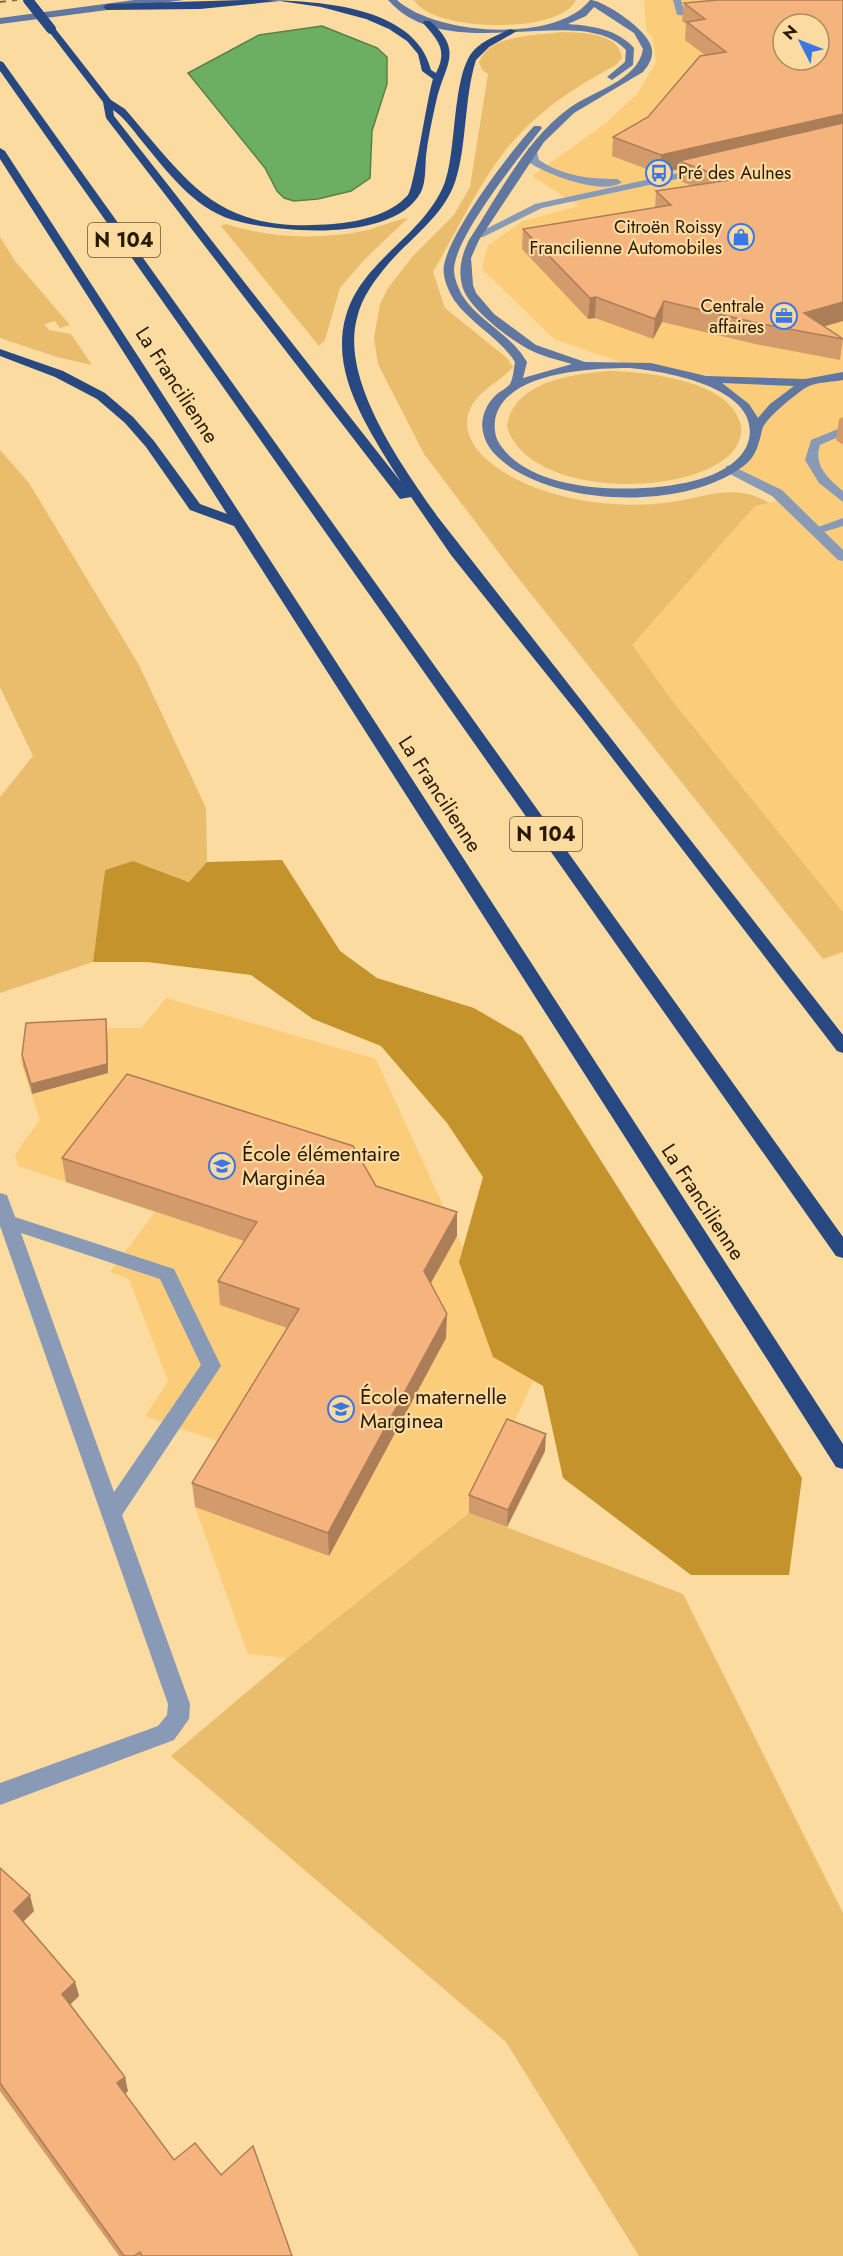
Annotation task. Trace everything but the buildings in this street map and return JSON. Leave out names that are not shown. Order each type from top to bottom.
[{"type":"highway","points":[[28,0],[108,102],[122,111],[196,193],[216,209],[235,218],[264,225],[325,227],[351,224],[382,216],[405,204],[417,191],[422,151],[438,78],[446,64],[447,51],[441,38],[427,23]]},
{"type":"highway","points":[[107,7],[200,6],[276,0]]},
{"type":"highway","points":[[283,0],[334,6],[403,34],[422,50],[426,56],[428,71],[438,78]]},
{"type":"highway","points":[[434,525],[387,449],[360,394],[348,344],[351,317],[371,276],[422,225],[444,196],[450,182],[469,68],[474,53],[479,47],[513,31]]},
{"type":"highway","name":"La Francilienne","points":[[0,64],[843,1251]]},
{"type":"highway","points":[[108,102],[109,116],[400,491],[434,525],[560,682],[843,1047]]},
{"type":"highway","name":"La Francilienne","points":[[0,150],[843,1461]]},
{"type":"highway","points":[[0,352],[59,374],[102,396],[129,420],[150,444],[195,507],[239,522]]},
{"type":"street","points":[[0,21],[153,0]]},
{"type":"street","points":[[107,7],[180,0]]},
{"type":"street","points":[[391,0],[403,13],[427,23],[468,31],[513,31],[553,26],[580,16],[594,2],[638,31],[648,49],[646,61],[633,75],[571,111],[550,129],[532,150],[479,235],[466,258],[467,285],[471,294],[490,316],[519,339],[557,358],[588,365],[646,366],[698,378],[805,382],[843,376]]},
{"type":"street","points":[[677,0],[680,13],[722,12]]},
{"type":"street","points":[[515,386],[521,362],[516,351],[465,307],[453,287],[450,263],[506,165],[524,141],[562,107],[626,67],[632,54],[625,42],[613,36],[553,26]]},
{"type":"street","points":[[532,150],[532,156],[537,164],[565,177],[600,182],[658,181]]},
{"type":"street","points":[[479,235],[506,219],[539,206],[714,168]]},
{"type":"street","points":[[588,365],[548,373],[515,386],[492,407],[487,419],[488,432],[493,444],[504,456],[538,477],[586,490],[640,493],[691,486],[730,469],[749,453],[755,441],[754,420],[741,402],[722,389],[698,378]]},
{"type":"street","points":[[756,428],[774,407],[805,382]]},
{"type":"street","points":[[843,431],[814,443],[810,459],[816,472],[843,498]]},
{"type":"street","points":[[730,469],[777,493],[843,557]]},
{"type":"street","points":[[817,530],[843,522]]},
{"type":"street","points":[[0,1200],[178,1704],[178,1719],[166,1733],[0,1794]]},
{"type":"street","points":[[7,1221],[167,1274],[211,1366],[111,1514]]},
{"type":"shaded area","points":[[414,0],[576,0],[565,11],[546,19],[522,24],[496,25],[445,18],[425,11]]},
{"type":"shaded area","points":[[644,0],[843,0],[843,912],[671,699],[631,645],[755,506],[784,499],[730,469],[755,441],[749,412],[715,385],[628,365],[554,339],[482,269],[488,245],[523,221],[579,206],[532,176],[606,123],[637,94],[656,62],[653,39],[646,30]]},
{"type":"shaded area","points":[[322,26],[377,48],[387,57],[387,84],[372,131],[370,178],[351,191],[318,199],[294,201],[284,198],[277,191],[265,168],[188,73],[259,35]]},
{"type":"shaded area","points":[[561,32],[589,34],[607,39],[619,49],[622,58],[616,65],[576,88],[551,106],[516,138],[482,185],[433,272],[445,308],[507,358],[513,367],[482,393],[472,405],[467,418],[469,434],[481,454],[499,469],[545,491],[570,498],[623,504],[648,504],[733,492],[745,493],[769,503],[755,506],[632,645],[671,699],[843,912],[843,952],[823,959],[515,574],[424,454],[378,364],[374,338],[380,304],[388,288],[413,256],[454,215],[470,187],[488,74],[482,70],[479,62],[493,46],[503,41]]},
{"type":"shaded area","points":[[408,218],[365,259],[340,288],[325,340],[319,346],[221,226],[226,224],[277,235],[329,236],[363,231]]},
{"type":"shaded area","points":[[0,237],[15,261],[70,325],[60,328],[55,321],[44,324],[49,330],[71,334],[92,365],[57,357],[0,338]]},
{"type":"shaded area","points":[[610,371],[645,374],[686,382],[722,398],[734,410],[741,426],[741,435],[736,448],[726,458],[704,471],[675,479],[642,484],[607,483],[573,477],[543,466],[521,450],[507,427],[520,399],[532,390],[563,378]]},
{"type":"shaded area","points":[[0,450],[29,483],[139,665],[206,808],[207,862],[190,882],[133,861],[105,870],[93,962],[0,993],[0,797],[33,756],[0,687]]},
{"type":"shaded area","points":[[282,860],[340,951],[377,978],[474,1008],[522,1036],[802,1478],[789,1575],[691,1575],[563,1478],[543,1386],[493,1357],[459,1262],[483,1177],[447,1123],[381,1046],[313,1019],[251,975],[147,962],[93,962],[105,870],[133,861],[189,882],[207,862]]},
{"type":"shaded area","points":[[166,998],[376,1059],[457,1236],[535,1377],[507,1437],[545,1451],[507,1527],[469,1513],[287,1658],[248,1654],[195,1507],[231,1446],[145,1416],[168,1381],[129,1279],[110,1272],[155,1212],[18,1166],[15,1154],[40,1120],[20,1059],[25,1055],[107,1028],[141,1028]]},
{"type":"shaded area","points":[[469,1513],[683,1594],[843,1913],[843,2256],[639,2256],[506,2042],[171,1756],[287,1658]]},
{"type":"railway","points":[[0,2],[17,0]]},
{"type":"place","name":"Pré des Aulnes","points":[[659,173]]},
{"type":"place","name":"Citroën Roissy Francilienne Automobiles","points":[[741,237]]},
{"type":"place","name":"Centrale affaires","points":[[784,316]]},
{"type":"place","name":"École élémentaire Marginéa","points":[[222,1166]]},
{"type":"place","name":"École maternelle Marginea","points":[[341,1409]]}]
